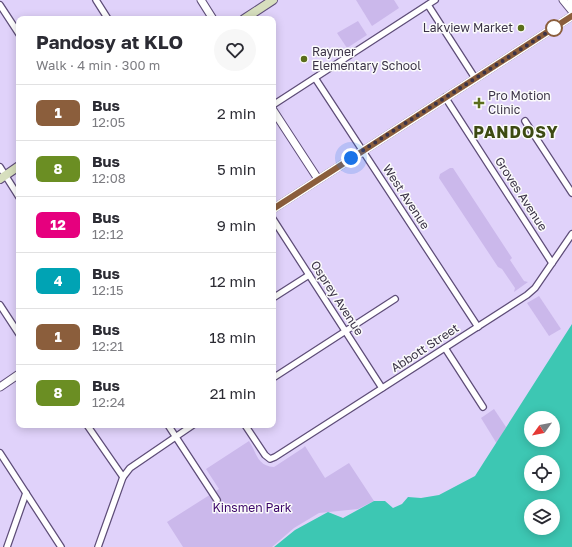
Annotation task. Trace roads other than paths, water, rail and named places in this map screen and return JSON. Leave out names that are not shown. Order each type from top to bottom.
[{"type":"main road","points":[[249,16],[274,0]]},
{"type":"main road","points":[[3,177],[16,168]]},
{"type":"street","points":[[96,0],[106,16]]},
{"type":"street","points":[[201,0],[211,16]]},
{"type":"street","points":[[276,104],[435,0]]},
{"type":"street","points":[[563,0],[572,11]]},
{"type":"street","points":[[0,5],[16,29]]},
{"type":"street","points":[[428,5],[475,78]]},
{"type":"street","points":[[276,207],[362,150],[572,16]]},
{"type":"street","name":"West Avenue","points":[[315,78],[478,327]]},
{"type":"street","name":"Groves Avenue","points":[[445,97],[552,263]]},
{"type":"street","points":[[276,115],[318,179]]},
{"type":"street","points":[[524,121],[572,193]]},
{"type":"street","points":[[0,167],[3,177],[16,193]]},
{"type":"street","name":"Osprey Avenue","points":[[276,223],[382,388]]},
{"type":"street","name":"Abbott Street","points":[[247,428],[265,455],[270,459],[289,448],[536,288],[572,234]]},
{"type":"street","points":[[276,296],[309,274]]},
{"type":"street","points":[[276,376],[395,299]]},
{"type":"street","points":[[0,305],[16,329]]},
{"type":"street","points":[[445,348],[483,406]]},
{"type":"street","points":[[0,387],[16,376]]},
{"type":"street","points":[[89,428],[123,477]]},
{"type":"street","points":[[170,428],[217,500]]},
{"type":"street","points":[[98,547],[123,477],[130,468],[188,428]]},
{"type":"street","points":[[0,453],[61,547]]},
{"type":"street","points":[[7,547],[26,493]]},
{"type":"place","name":"Lakview Market","points":[[521,28]]},
{"type":"place","name":"Raymer Elementary School","points":[[304,59]]},
{"type":"place","name":"Pro Motion Clinic","points":[[479,103]]},
{"type":"district","name":"PANDOSY","points":[[516,132]]},
{"type":"park label","name":"Kinsmen Park","points":[[252,508]]}]
